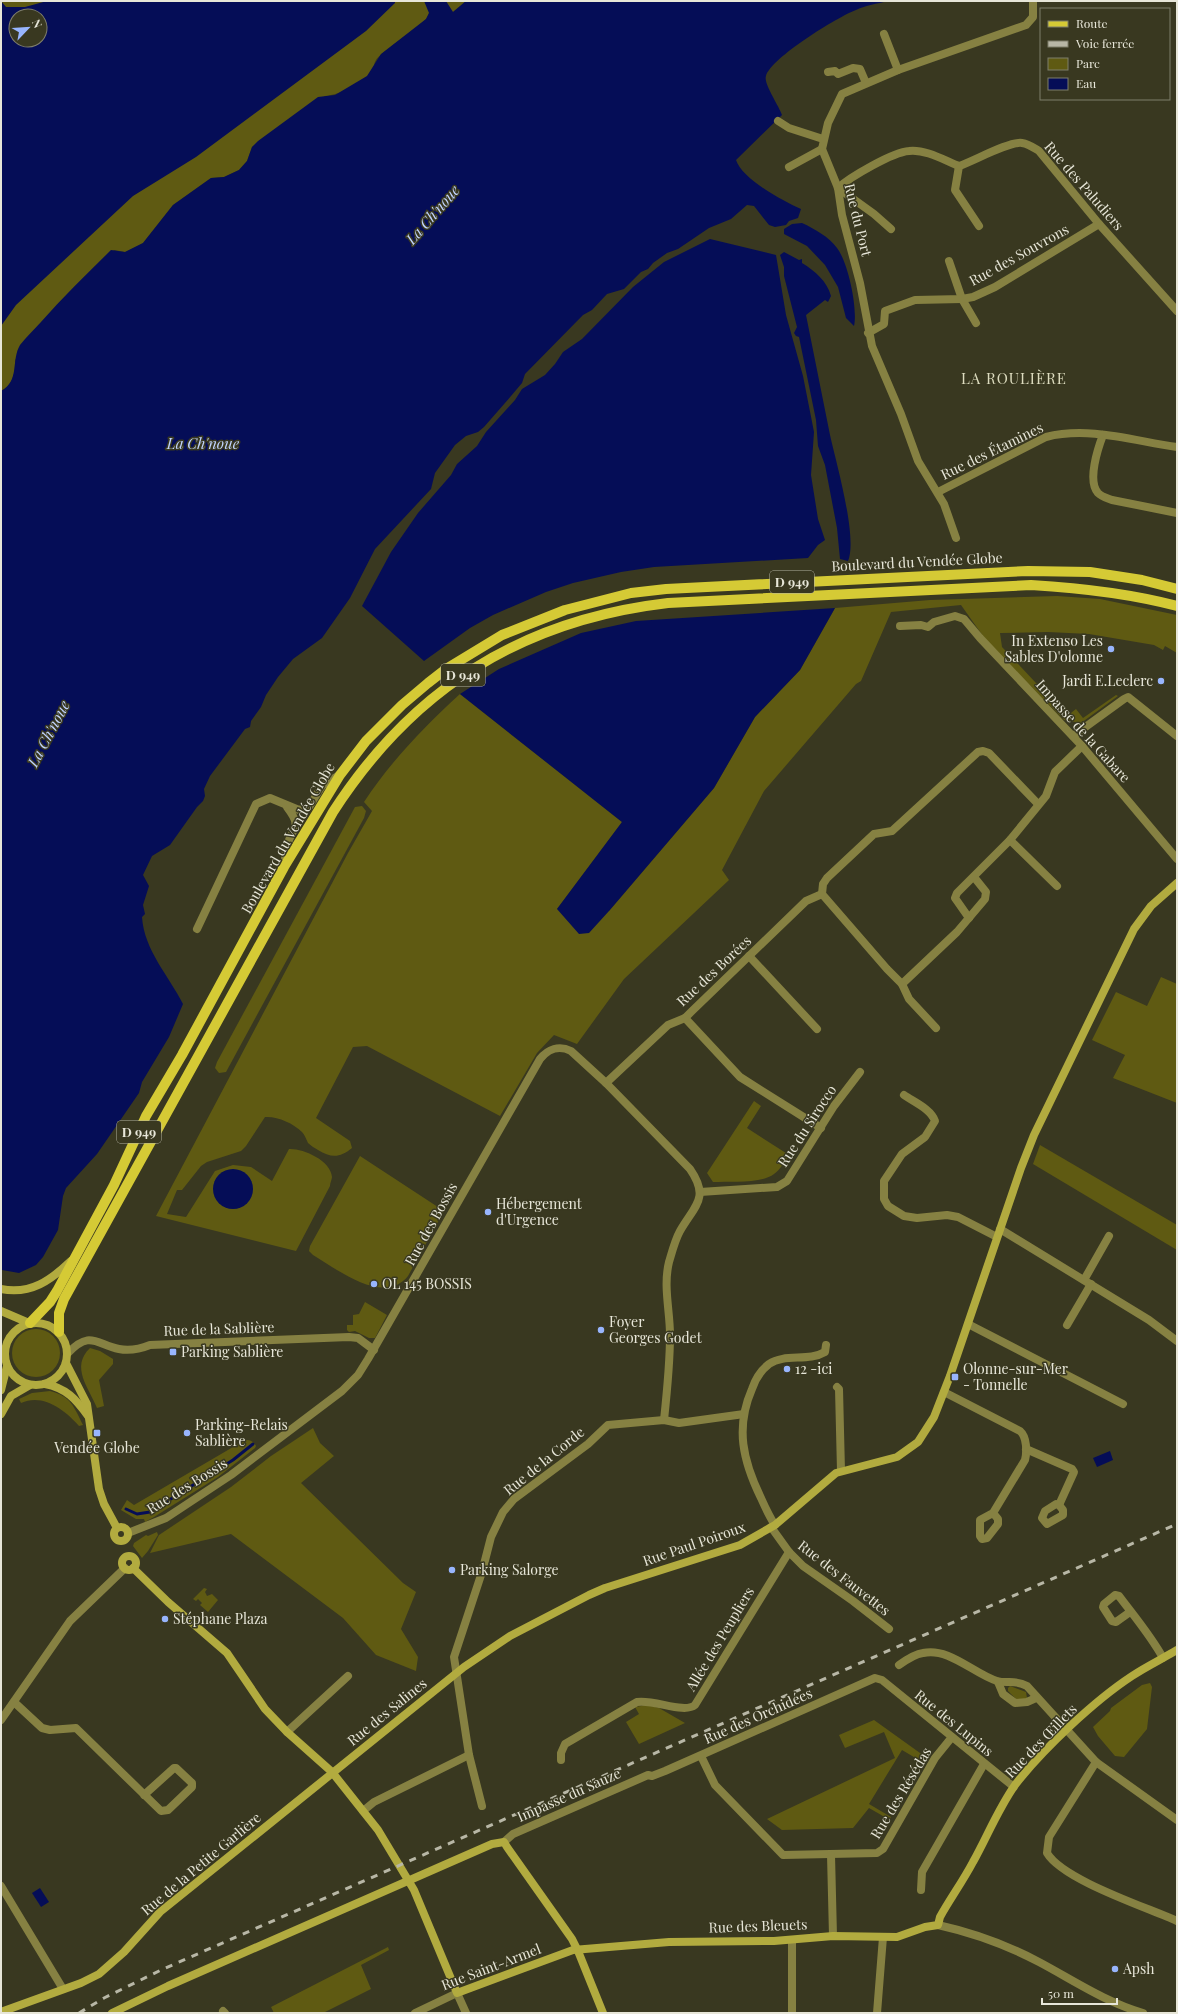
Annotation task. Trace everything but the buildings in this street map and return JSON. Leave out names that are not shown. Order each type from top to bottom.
[{"type":"main road","name":"Boulevard du Vendée Globe","points":[[30,1323],[51,1300],[75,1258],[114,1185],[146,1116],[182,1056],[284,867],[340,775],[366,741],[382,724],[422,688],[446,669],[502,635],[565,610],[631,593],[666,589],[1028,571],[1090,572],[1142,580],[1177,589]]},
{"type":"main road","name":"Boulevard du Vendée Globe","points":[[59,1332],[59,1313],[64,1299],[333,812],[363,768],[390,736],[411,716],[454,681],[508,648],[540,634],[603,613],[668,603],[1031,584],[1089,588],[1140,596],[1177,606]]},
{"type":"street","points":[[789,167],[822,150],[828,123],[842,94],[898,70],[1026,25],[1033,17],[1033,1]]},
{"type":"street","points":[[884,34],[898,70]]},
{"type":"street","points":[[828,72],[835,71],[838,74],[853,68],[860,70],[866,83]]},
{"type":"street","points":[[778,121],[790,128],[824,139]]},
{"type":"street","name":"Rue des Paludiers","points":[[959,166],[1011,144],[1021,143],[1030,145],[1039,151],[1100,224],[1177,311]]},
{"type":"street","name":"Rue du Port","points":[[822,150],[838,188],[842,215],[860,283],[868,333],[879,367],[901,414],[918,461],[944,504],[956,538]]},
{"type":"street","points":[[891,229],[874,214],[838,188],[856,175],[896,154],[909,151],[925,153],[959,166],[955,190],[979,226]]},
{"type":"street","name":"Rue des Souvrons","points":[[868,333],[884,324],[886,311],[915,300],[962,299],[973,297],[995,287],[1100,224]]},
{"type":"street","points":[[949,260],[962,299],[976,323]]},
{"type":"street","name":"Rue des Étamines","points":[[938,492],[1046,437],[1068,433],[1103,435],[1177,447]]},
{"type":"street","points":[[1103,435],[1098,449],[1093,478],[1096,492],[1112,500],[1177,513]]},
{"type":"street","name":"Impasse de la Gabare","points":[[900,626],[928,627],[934,622],[955,616],[964,619],[980,638],[1082,746],[1177,859]]},
{"type":"street","points":[[1073,736],[1080,729],[1128,697],[1177,736]]},
{"type":"street","points":[[969,918],[955,898],[957,892],[1010,840],[1046,796],[1055,772],[1082,746]]},
{"type":"street","points":[[936,1028],[909,999],[902,984],[887,969],[822,894],[823,884],[827,878],[874,834],[892,831],[978,752],[983,751],[989,753],[1038,804]]},
{"type":"street","points":[[197,929],[256,804],[270,798],[287,807],[300,810],[309,807],[322,786],[340,775]]},
{"type":"street","points":[[284,867],[287,846],[296,829],[297,822],[287,807]]},
{"type":"street","points":[[1010,840],[1057,886]]},
{"type":"street","points":[[902,984],[957,932],[985,899],[986,892],[974,877]]},
{"type":"street","name":"Rue Paul Poiroux","points":[[458,1672],[510,1636],[588,1595],[650,1573],[740,1545],[773,1526],[832,1476],[841,1471],[880,1463],[897,1457],[912,1448],[928,1430],[944,1392],[1020,1168],[1034,1135],[1134,929],[1151,906],[1177,883]]},
{"type":"street","name":"Rue des Borées","points":[[606,1083],[668,1025],[685,1018],[806,901],[822,894]]},
{"type":"street","points":[[749,956],[817,1029]]},
{"type":"street","points":[[685,1018],[740,1077],[821,1128]]},
{"type":"street","name":"Rue des Bossis","points":[[128,1533],[166,1518],[272,1445],[342,1391],[358,1375],[374,1350],[545,1053],[555,1048],[565,1048],[571,1051],[606,1083]]},
{"type":"street","name":"Rue du Sirocco","points":[[700,1192],[777,1187],[782,1185],[787,1181],[821,1128],[860,1072]]},
{"type":"street","points":[[606,1083],[690,1169],[699,1186],[700,1192],[698,1203],[680,1232],[668,1264],[666,1286],[670,1334],[664,1420]]},
{"type":"street","points":[[904,1095],[933,1115],[935,1121],[925,1137],[902,1154],[884,1182],[884,1199],[888,1206],[904,1216],[917,1218],[947,1215],[958,1217],[999,1233],[1087,1282],[1150,1320],[1177,1341]]},
{"type":"street","points":[[1067,1325],[1109,1236]]},
{"type":"street","points":[[1,1289],[22,1290],[36,1287],[53,1277],[75,1258]]},
{"type":"street","points":[[1,1311],[30,1323],[46,1324],[59,1332],[66,1345],[68,1353],[66,1363],[58,1376],[46,1384]]},
{"type":"street","points":[[5,1352],[6,1344],[12,1333],[22,1326],[30,1323]]},
{"type":"street","points":[[968,1324],[1123,1404]]},
{"type":"street","name":"Rue de la Sablière","points":[[68,1353],[81,1342],[94,1339],[120,1349],[140,1349],[150,1345],[349,1337],[358,1338],[374,1350]]},
{"type":"street","points":[[1,1342],[5,1352],[7,1366],[1,1390]]},
{"type":"street","name":"Rue des Fauvettes","points":[[826,1344],[825,1352],[817,1357],[780,1360],[768,1364],[754,1383],[744,1414],[743,1449],[746,1466],[773,1526],[789,1552],[818,1578],[853,1601],[889,1629]]},
{"type":"street","points":[[66,1363],[87,1404],[99,1489],[104,1504],[117,1528],[114,1536],[116,1540],[123,1541]]},
{"type":"street","points":[[7,1366],[16,1378],[30,1385]]},
{"type":"street","points":[[1,1414],[11,1396],[30,1385],[46,1384],[68,1393],[79,1403],[89,1418]]},
{"type":"street","points":[[837,1387],[839,1389],[841,1471]]},
{"type":"street","points":[[944,1392],[1020,1431],[1024,1436],[1026,1449],[1025,1460],[992,1514]]},
{"type":"street","name":"Rue de la Corde","points":[[482,1806],[469,1755],[458,1672],[454,1657],[492,1537],[503,1512],[519,1495],[588,1444],[608,1425],[664,1420],[679,1423],[744,1414]]},
{"type":"street","points":[[1026,1449],[1072,1469],[1074,1472],[1059,1505]]},
{"type":"street","points":[[117,1528],[125,1528],[128,1533],[126,1539],[123,1541]]},
{"type":"street","points":[[123,1541],[127,1556]]},
{"type":"street","name":"Allée des Peupliers","points":[[561,1760],[561,1753],[565,1744],[637,1702],[649,1701],[685,1708],[695,1705],[789,1552]]},
{"type":"street","points":[[127,1556],[135,1559],[136,1564],[134,1568]]},
{"type":"street","points":[[127,1556],[122,1563],[125,1568],[129,1570],[134,1568]]},
{"type":"street","points":[[1,1720],[70,1621],[125,1568]]},
{"type":"street","points":[[134,1568],[168,1602],[226,1653],[266,1709],[286,1732],[332,1772],[384,1839],[409,1880],[466,2013]]},
{"type":"street","points":[[1130,1612],[1163,1658]]},
{"type":"street","name":"Rue des Œillets","points":[[938,1925],[940,1917],[973,1863],[1014,1787],[1027,1771],[1086,1713],[1132,1676],[1177,1651]]},
{"type":"street","points":[[899,1665],[915,1656],[929,1652],[950,1657],[998,1682],[1009,1681],[1022,1684],[1068,1730],[1096,1762],[1177,1820]]},
{"type":"street","name":"Rue des Salines","points":[[332,1772],[458,1672]]},
{"type":"street","points":[[286,1732],[348,1676]]},
{"type":"street","name":"Rue des Orchidées","points":[[648,1775],[657,1775],[873,1678],[878,1678]]},
{"type":"street","name":"Rue des Lupins","points":[[878,1678],[1014,1787]]},
{"type":"street","points":[[998,1682],[1003,1694],[1015,1703],[1027,1702],[1036,1698]]},
{"type":"street","points":[[14,1702],[42,1728],[50,1730],[76,1728],[144,1794],[162,1811],[168,1810],[190,1788],[192,1783],[174,1768],[144,1794]]},
{"type":"street","name":"Rue des Résédas","points":[[701,1756],[715,1785],[779,1852],[788,1856],[877,1853],[883,1849],[935,1758],[952,1737]]},
{"type":"street","points":[[363,1811],[374,1802],[469,1755]]},
{"type":"street","points":[[1096,1762],[1049,1837],[1047,1853],[1057,1864],[1090,1884],[1177,1921]]},
{"type":"street","points":[[921,1890],[922,1872],[984,1764]]},
{"type":"street","name":"Rue de la Petite Garlière","points":[[1,2012],[85,1981],[103,1971],[160,1912],[332,1772]]},
{"type":"street","name":"Impasse du Sauze","points":[[504,1842],[513,1834],[648,1775]]},
{"type":"street","points":[[112,2013],[168,1986],[409,1880],[492,1844],[504,1842],[578,1951],[603,2013]]},
{"type":"street","points":[[831,1855],[833,1936]]},
{"type":"street","points":[[1,1886],[62,1989]]},
{"type":"street","points":[[938,1925],[966,1931],[998,1942],[1038,1962],[1112,2003],[1143,2013]]},
{"type":"street","name":"Rue des Bleuets","points":[[578,1951],[593,1948],[669,1942],[792,1940],[833,1936],[897,1936],[924,1927],[938,1925]]},
{"type":"street","points":[[877,2013],[882,1937]]},
{"type":"street","points":[[792,1940],[792,2013]]},
{"type":"street","name":"Rue Saint-Armel","points":[[414,2013],[457,1993],[568,1952],[578,1951]]},
{"type":"green space","points":[[1,1],[466,1],[453,12],[429,13],[420,25],[375,61],[373,69],[365,79],[338,93],[325,96],[252,147],[247,161],[239,170],[224,177],[211,178],[173,205],[143,243],[125,252],[114,250],[15,360],[13,378],[9,385],[1,391]]},
{"type":"green space","points":[[1057,596],[1100,599],[1177,615],[1177,653],[1165,646],[1163,650],[1154,645],[1089,634],[1048,632],[1000,633],[1002,647],[1067,716],[1076,709],[1083,718],[1116,695],[1118,696],[1081,723],[1064,720],[988,643],[961,605],[891,612],[861,681],[856,684],[764,791],[722,870],[729,880],[624,979],[577,1044],[554,1035],[537,1053],[500,1116],[367,1046],[353,1047],[316,1118],[350,1141],[352,1148],[343,1154],[331,1156],[309,1144],[303,1133],[294,1126],[280,1119],[265,1117],[246,1146],[241,1151],[207,1162],[201,1166],[182,1190],[177,1190],[167,1214],[186,1217],[215,1171],[233,1165],[251,1167],[272,1181],[289,1149],[295,1149],[308,1153],[321,1160],[327,1165],[332,1177],[330,1186],[296,1251],[156,1216],[348,853],[372,811],[364,802],[385,772],[409,745],[460,694],[622,822],[557,909],[609,911],[714,788],[755,717],[800,670],[835,608],[930,600]]},
{"type":"green space","points":[[362,806],[366,811],[364,818],[226,1072],[219,1073],[215,1068],[217,1062],[355,807]]},
{"type":"green space","points":[[1161,977],[1177,984],[1177,1103],[1113,1078],[1125,1055],[1092,1040],[1116,992],[1147,1006]]},
{"type":"green space","points":[[754,1101],[761,1106],[747,1128],[789,1155],[778,1170],[768,1177],[753,1181],[713,1182],[707,1173]]},
{"type":"green space","points":[[1040,1145],[1177,1225],[1177,1250],[1033,1164]]},
{"type":"green space","points":[[360,1156],[444,1211],[408,1276],[398,1284],[387,1287],[374,1286],[348,1276],[313,1255],[309,1251],[310,1246]]},
{"type":"green space","points":[[365,1302],[387,1315],[375,1338],[369,1338],[355,1331],[349,1332],[347,1330],[347,1325],[353,1325],[353,1315],[359,1314]]},
{"type":"green space","points":[[31,1329],[41,1329],[53,1336],[60,1348],[60,1358],[53,1370],[41,1377],[31,1377],[23,1373],[16,1366],[12,1358],[12,1348],[16,1340],[23,1333]]},
{"type":"green space","points":[[90,1348],[100,1351],[113,1359],[113,1364],[99,1380],[104,1406],[97,1408],[83,1378],[81,1370],[84,1355]]},
{"type":"green space","points":[[50,1391],[63,1396],[71,1403],[83,1425],[79,1426],[67,1414],[53,1405],[37,1400],[29,1400],[21,1403],[19,1399],[32,1393]]},
{"type":"green space","points":[[313,1428],[320,1443],[334,1456],[301,1483],[403,1583],[416,1592],[401,1629],[418,1657],[416,1671],[376,1655],[343,1618],[231,1534],[150,1553],[159,1535],[231,1487],[271,1456]]},
{"type":"green space","points":[[245,1440],[253,1442],[256,1446],[255,1448],[218,1477],[154,1517],[145,1522],[144,1519],[136,1519],[121,1510],[127,1500],[134,1505]]},
{"type":"green space","points":[[157,1532],[158,1535],[142,1558],[133,1546],[134,1543],[146,1535],[148,1536]]},
{"type":"green space","points":[[204,1588],[207,1589],[205,1592],[207,1596],[212,1594],[218,1600],[208,1612],[200,1605],[202,1603],[198,1599],[196,1601],[193,1599]]},
{"type":"green space","points":[[1150,1683],[1152,1687],[1147,1729],[1124,1757],[1115,1756],[1098,1736],[1093,1727],[1110,1711],[1111,1708],[1142,1685]]},
{"type":"green space","points":[[1010,1686],[1026,1692],[1027,1698],[1018,1701],[1008,1691]]},
{"type":"green space","points":[[647,1705],[659,1708],[685,1723],[639,1744],[626,1722],[639,1714],[635,1707]]},
{"type":"green space","points":[[874,1720],[927,1758],[924,1763],[902,1750],[869,1804],[891,1817],[890,1820],[869,1808],[853,1828],[782,1830],[767,1819],[895,1758],[884,1732],[845,1748],[839,1735]]},
{"type":"green space","points":[[388,1947],[389,1950],[361,1965],[371,1989],[323,2013],[274,2013],[271,2007]]},
{"type":"water","points":[[1,1],[6,7],[25,7],[47,1],[395,1],[395,3],[366,31],[196,157],[133,196],[16,305],[1,326]]},
{"type":"water","name":"La Ch'noue","points":[[424,1],[446,1],[453,12],[466,1],[888,1],[860,8],[820,29],[780,59],[771,68],[766,76],[769,89],[782,115],[736,160],[746,175],[754,182],[784,201],[801,209],[798,218],[789,221],[786,225],[775,227],[769,225],[754,206],[747,205],[731,219],[709,228],[678,249],[667,253],[653,263],[648,269],[641,272],[624,289],[607,294],[592,310],[583,315],[525,374],[522,383],[484,427],[478,432],[466,436],[455,445],[435,473],[431,489],[375,549],[350,598],[322,638],[293,659],[278,677],[266,695],[261,707],[251,721],[250,727],[245,729],[210,776],[204,789],[205,796],[203,801],[197,807],[170,845],[152,856],[143,875],[149,886],[143,905],[145,914],[142,917],[144,929],[152,952],[183,1004],[169,1037],[142,1082],[139,1093],[97,1154],[66,1188],[63,1196],[58,1230],[43,1257],[36,1265],[19,1273],[2,1270],[1,391],[11,382],[17,351],[20,345],[111,250],[125,252],[143,243],[173,205],[211,178],[224,177],[239,170],[247,161],[252,147],[258,141],[318,97],[335,95],[367,76],[381,54],[426,19],[429,13]]},
{"type":"water","points":[[802,223],[826,237],[834,244],[841,255],[851,286],[855,309],[854,326],[846,318],[838,287],[825,265],[807,246],[784,234],[784,229],[792,224]]},
{"type":"water","points":[[710,239],[776,255],[786,315],[803,376],[814,432],[811,475],[818,519],[825,540],[818,545],[808,558],[654,567],[621,572],[573,583],[546,592],[493,615],[470,628],[424,661],[362,606],[391,552],[418,513],[451,475],[457,464],[477,446],[486,432],[515,400],[522,389],[545,375],[563,352],[582,339],[633,287],[664,262]]},
{"type":"water","points":[[784,252],[799,260],[802,259],[802,263],[816,273],[827,286],[831,296],[828,302],[825,300],[806,315],[830,435],[845,500],[850,535],[848,561],[840,559],[837,528],[825,465],[818,446],[816,420],[799,337],[794,333],[797,327],[780,255]]},
{"type":"water","points":[[835,608],[800,670],[755,717],[714,788],[589,933],[579,934],[557,909],[622,822],[460,694],[499,669],[581,633],[636,621]]},
{"type":"water","points":[[237,1169],[244,1172],[250,1178],[253,1189],[252,1197],[244,1206],[237,1209],[229,1209],[222,1206],[214,1197],[213,1185],[216,1178],[225,1170]]},
{"type":"water","points":[[1110,1451],[1113,1460],[1097,1467],[1093,1458]]},
{"type":"water","points":[[40,1888],[49,1902],[41,1907],[32,1893]]},
{"type":"waterway","points":[[126,1509],[137,1514],[150,1512],[233,1460],[253,1444]]},
{"type":"railway","points":[[79,2013],[104,1998],[161,1970],[1177,1524]]},
{"type":"place","name":"In Extenso Les Sables D'olonne","points":[[1111,649]]},
{"type":"place","name":"Jardi E.Leclerc","points":[[1161,681]]},
{"type":"place","name":"Hébergement d'Urgence","points":[[488,1212]]},
{"type":"place","name":"OL 145 BOSSIS","points":[[374,1284]]},
{"type":"place","name":"Foyer Georges Godet","points":[[601,1330]]},
{"type":"place","name":"Parking Sablière","points":[[173,1352]]},
{"type":"place","name":"12 -ici","points":[[787,1369]]},
{"type":"place","name":"Olonne-sur-Mer - Tonnelle","points":[[955,1377]]},
{"type":"place","name":"Vendée Globe","points":[[97,1433]]},
{"type":"place","name":"Parking-Relais Sablière","points":[[187,1433]]},
{"type":"place","name":"Parking Salorge","points":[[452,1570]]},
{"type":"place","name":"Stéphane Plaza","points":[[165,1619]]},
{"type":"place","name":"Apsh","points":[[1115,1969]]},
{"type":"district","name":"LA ROULIÈRE","points":[[1014,379]]}]
